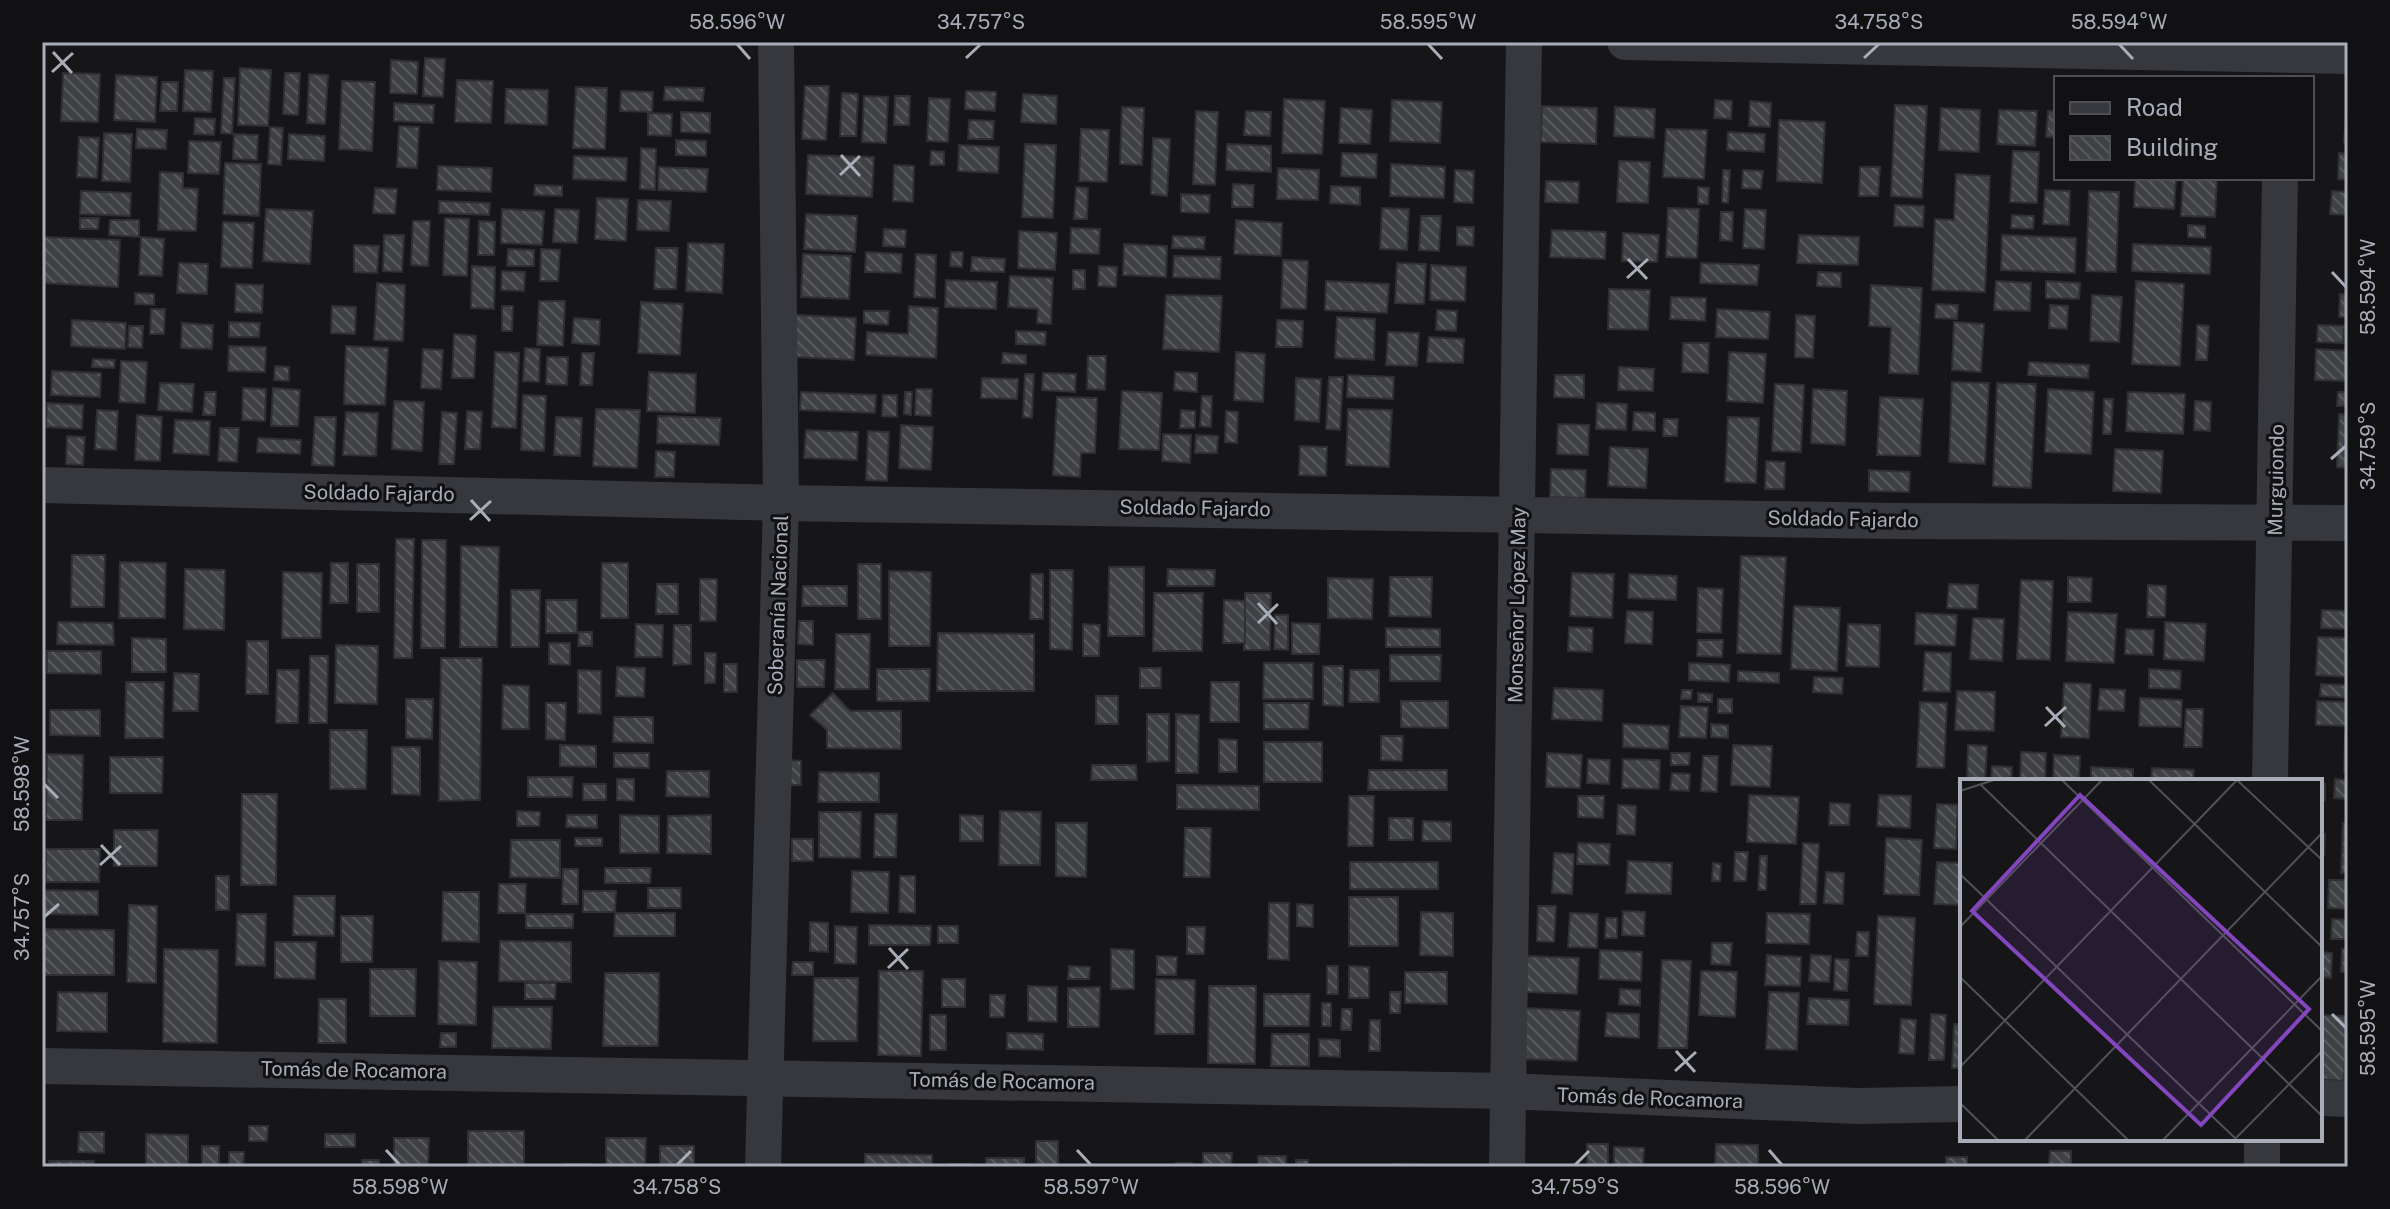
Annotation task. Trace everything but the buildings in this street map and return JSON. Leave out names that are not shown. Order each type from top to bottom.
[{"type":"street","name":"Soberanía Nacional","points":[[763,1167],[781,503],[776,42]]},
{"type":"street","name":"Monseñor López May","points":[[1507,1167],[1524,42]]},
{"type":"street","points":[[1625,42],[2281,58],[2348,56]]},
{"type":"street","name":"Murguiondo","points":[[2270,779],[2280,180]]},
{"type":"street","name":"Soldado Fajardo","points":[[42,485],[781,503],[1518,512],[1894,521],[2348,523]]},
{"type":"street","name":"Tomás de Rocamora","points":[[42,1066],[1509,1091],[1858,1106],[1960,1104]]},
{"type":"street","points":[[2322,1098],[2348,1099]]},
{"type":"street","points":[[2262,1141],[2262,1167]]}]
